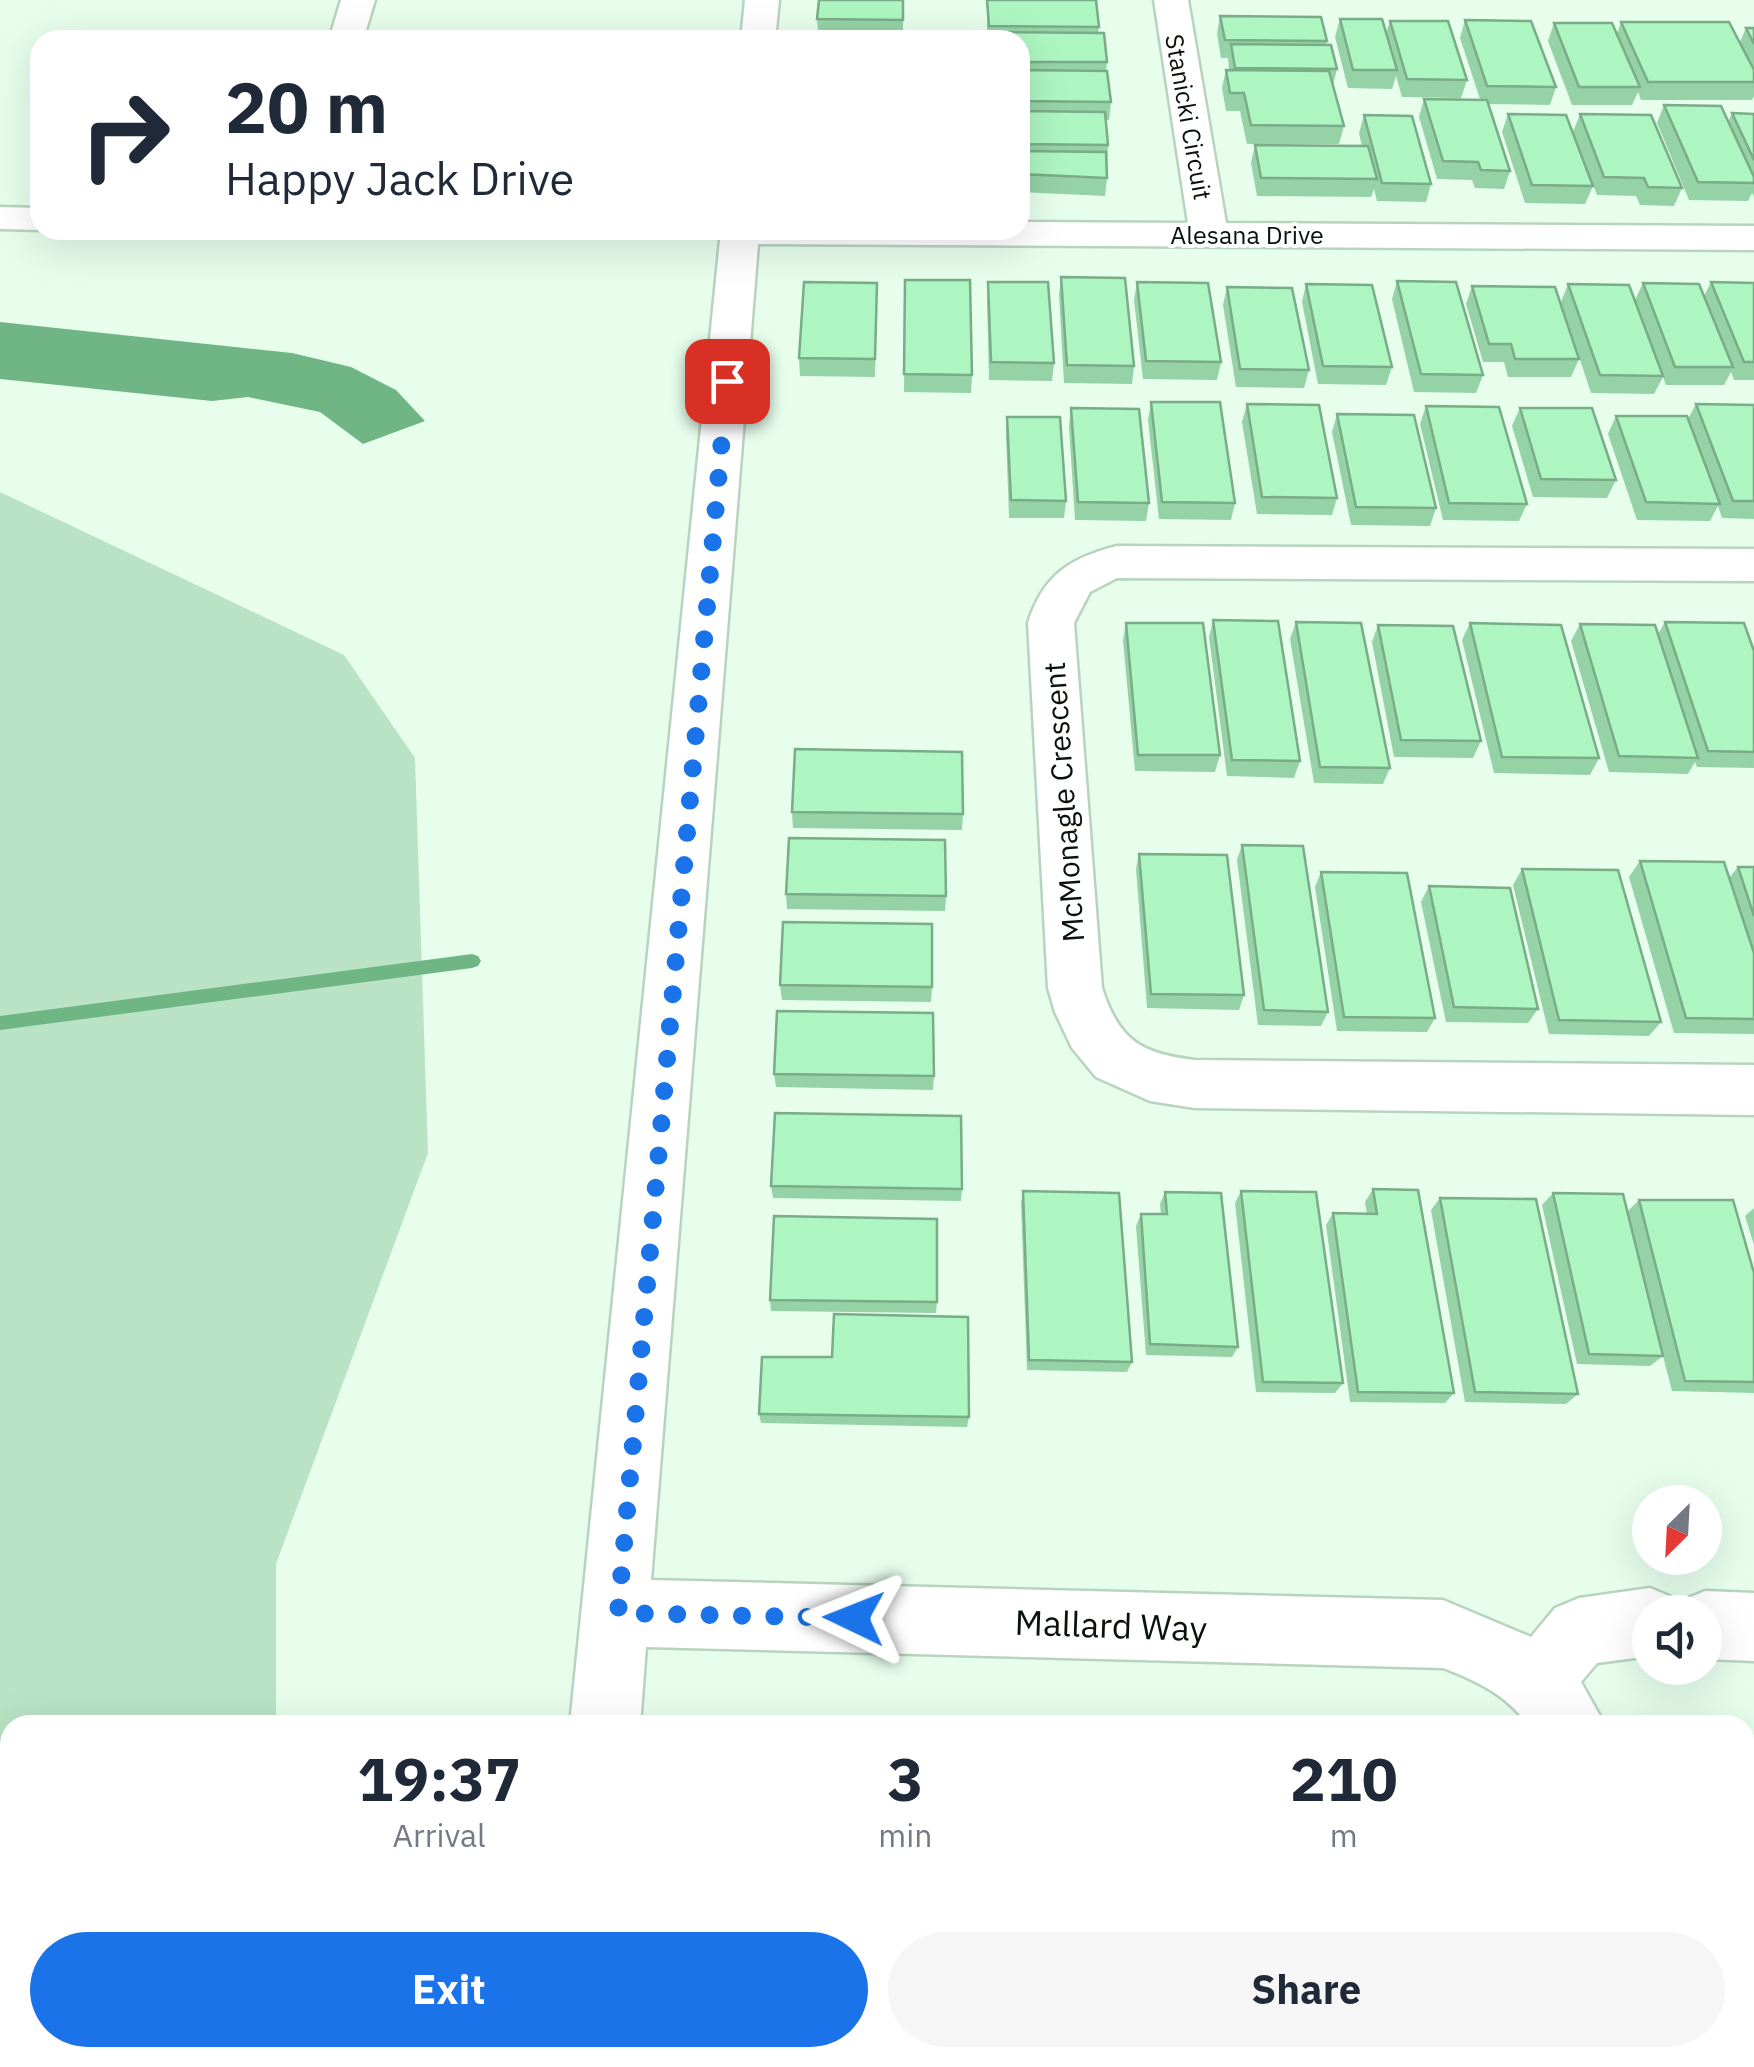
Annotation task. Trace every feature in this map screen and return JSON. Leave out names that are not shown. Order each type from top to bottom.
[{"type":"street","points":[[349,30],[358,0]]},
{"type":"street","points":[[759,30],[762,0]]},
{"type":"street","name":"Stanicki Circuit","points":[[1171,0],[1209,234]]},
{"type":"street","points":[[0,218],[30,219]]},
{"type":"street","name":"Alesana Drive","points":[[1030,233],[1754,238]]},
{"type":"street","points":[[607,1715],[739,240]]},
{"type":"street","name":"McMonagle Crescent","points":[[1754,566],[1117,562],[1088,568],[1070,581],[1057,601],[1051,622],[1075,988],[1084,1024],[1103,1051],[1122,1066],[1143,1076],[1195,1084],[1754,1090]]},
{"type":"street","name":"Mallard Way","points":[[618,1613],[1443,1634],[1498,1655],[1554,1703]]},
{"type":"street","points":[[1554,1703],[1579,1632],[1632,1625]]},
{"type":"street","points":[[1722,1626],[1754,1627]]},
{"type":"shaded area","points":[[0,322],[292,353],[351,367],[396,390],[425,421],[363,444],[320,412],[248,397],[212,401],[0,379]]},
{"type":"shaded area","points":[[0,492],[344,655],[415,758],[428,1153],[276,1564],[276,1715],[0,1715]]},
{"type":"building","points":[[819,0],[903,0],[903,20],[817,19]]},
{"type":"building","points":[[987,0],[1096,0],[1099,27],[989,26]]},
{"type":"building","points":[[1220,16],[1321,17],[1327,41],[1225,40]]},
{"type":"building","points":[[1340,19],[1382,19],[1397,70],[1353,70]]},
{"type":"building","points":[[1465,20],[1531,21],[1556,87],[1487,86]]},
{"type":"building","points":[[1390,21],[1448,21],[1467,80],[1407,79]]},
{"type":"building","points":[[1621,22],[1729,22],[1754,70],[1754,82],[1648,82]]},
{"type":"building","points":[[1554,23],[1612,23],[1640,87],[1579,87]]},
{"type":"building","points":[[1746,28],[1754,28],[1754,44]]},
{"type":"building","points":[[1030,32],[1104,33],[1107,62],[1030,62]]},
{"type":"building","points":[[1231,44],[1331,45],[1337,69],[1235,68]]},
{"type":"building","points":[[1030,70],[1107,71],[1111,102],[1030,101]]},
{"type":"building","points":[[1226,70],[1329,71],[1344,126],[1251,125],[1244,93],[1230,93]]},
{"type":"building","points":[[1424,99],[1487,100],[1510,171],[1481,170],[1478,162],[1443,161]]},
{"type":"building","points":[[1664,105],[1721,106],[1754,183],[1698,182]]},
{"type":"building","points":[[1030,111],[1105,112],[1108,145],[1030,144]]},
{"type":"building","points":[[1732,113],[1754,114],[1754,160]]},
{"type":"building","points":[[1508,114],[1566,115],[1593,186],[1532,185]]},
{"type":"building","points":[[1580,114],[1651,115],[1682,188],[1648,187],[1644,178],[1604,177]]},
{"type":"building","points":[[1364,115],[1412,116],[1431,184],[1382,183]]},
{"type":"building","points":[[1255,145],[1368,146],[1377,179],[1261,178]]},
{"type":"building","points":[[1030,151],[1106,152],[1107,178],[1030,174]]},
{"type":"building","points":[[1061,277],[1125,278],[1134,366],[1067,365]]},
{"type":"building","points":[[905,280],[970,280],[972,375],[904,374]]},
{"type":"building","points":[[1397,281],[1456,282],[1483,375],[1421,374]]},
{"type":"building","points":[[804,282],[877,283],[875,359],[799,358]]},
{"type":"building","points":[[988,282],[1048,282],[1054,363],[991,362]]},
{"type":"building","points":[[1137,282],[1208,283],[1221,362],[1146,361]]},
{"type":"building","points":[[1711,282],[1754,283],[1754,362],[1744,362]]},
{"type":"building","points":[[1643,283],[1699,284],[1733,367],[1675,367]]},
{"type":"building","points":[[1306,284],[1372,285],[1392,367],[1323,366]]},
{"type":"building","points":[[1568,284],[1629,285],[1663,376],[1600,375]]},
{"type":"building","points":[[1472,286],[1555,287],[1579,359],[1515,359],[1511,344],[1489,344]]},
{"type":"building","points":[[1227,287],[1292,288],[1309,370],[1240,369]]},
{"type":"building","points":[[1151,402],[1220,402],[1235,503],[1162,502]]},
{"type":"building","points":[[1247,404],[1319,405],[1337,498],[1262,497]]},
{"type":"building","points":[[1696,404],[1754,405],[1754,501],[1733,501]]},
{"type":"building","points":[[1426,406],[1499,407],[1527,504],[1449,503]]},
{"type":"building","points":[[1071,408],[1139,409],[1149,503],[1078,502]]},
{"type":"building","points":[[1520,408],[1592,408],[1616,480],[1541,479]]},
{"type":"building","points":[[1337,414],[1414,415],[1436,508],[1356,507]]},
{"type":"building","points":[[1616,416],[1687,416],[1720,504],[1646,502]]},
{"type":"building","points":[[1007,417],[1060,417],[1066,501],[1011,500]]},
{"type":"building","points":[[1213,620],[1278,621],[1300,761],[1232,760]]},
{"type":"building","points":[[1296,622],[1361,623],[1390,768],[1320,767]]},
{"type":"building","points":[[1665,622],[1744,623],[1754,651],[1754,752],[1708,751]]},
{"type":"building","points":[[1126,623],[1203,623],[1220,755],[1138,755]]},
{"type":"building","points":[[1470,623],[1561,625],[1599,758],[1502,757]]},
{"type":"building","points":[[1580,624],[1655,625],[1698,758],[1619,756]]},
{"type":"building","points":[[1378,625],[1453,626],[1481,741],[1401,740]]},
{"type":"building","points":[[795,749],[962,752],[963,814],[792,812]]},
{"type":"building","points":[[789,838],[945,840],[946,896],[786,894]]},
{"type":"building","points":[[1242,845],[1303,846],[1328,1012],[1264,1010]]},
{"type":"building","points":[[1139,854],[1227,855],[1244,995],[1151,994]]},
{"type":"building","points":[[1640,861],[1724,862],[1754,953],[1754,1019],[1686,1018]]},
{"type":"building","points":[[1738,867],[1754,867],[1754,916]]},
{"type":"building","points":[[1522,869],[1618,870],[1661,1022],[1559,1020]]},
{"type":"building","points":[[1321,872],[1407,873],[1435,1018],[1344,1017]]},
{"type":"building","points":[[1429,886],[1510,888],[1538,1009],[1454,1007]]},
{"type":"building","points":[[783,922],[932,924],[932,987],[780,985]]},
{"type":"building","points":[[777,1011],[933,1013],[934,1076],[774,1074]]},
{"type":"building","points":[[775,1113],[961,1116],[962,1189],[771,1186]]},
{"type":"building","points":[[1373,1189],[1418,1190],[1454,1393],[1358,1392],[1333,1213],[1377,1214]]},
{"type":"building","points":[[1023,1191],[1119,1193],[1132,1362],[1029,1360]]},
{"type":"building","points":[[1241,1191],[1316,1192],[1343,1383],[1263,1382]]},
{"type":"building","points":[[1165,1192],[1221,1193],[1238,1347],[1150,1344],[1141,1214],[1167,1214]]},
{"type":"building","points":[[1553,1193],[1623,1194],[1663,1356],[1589,1354]]},
{"type":"building","points":[[1440,1198],[1536,1199],[1578,1394],[1475,1392]]},
{"type":"building","points":[[1639,1200],[1733,1200],[1754,1273],[1754,1382],[1685,1381]]},
{"type":"building","points":[[774,1216],[937,1219],[937,1302],[770,1300]]},
{"type":"building","points":[[834,1314],[968,1317],[969,1417],[759,1414],[762,1357],[832,1357]]},
{"type":"waterway","points":[[0,1023],[472,961]]},
{"type":"route","points":[[727,381],[618,1613],[854,1618]]}]
